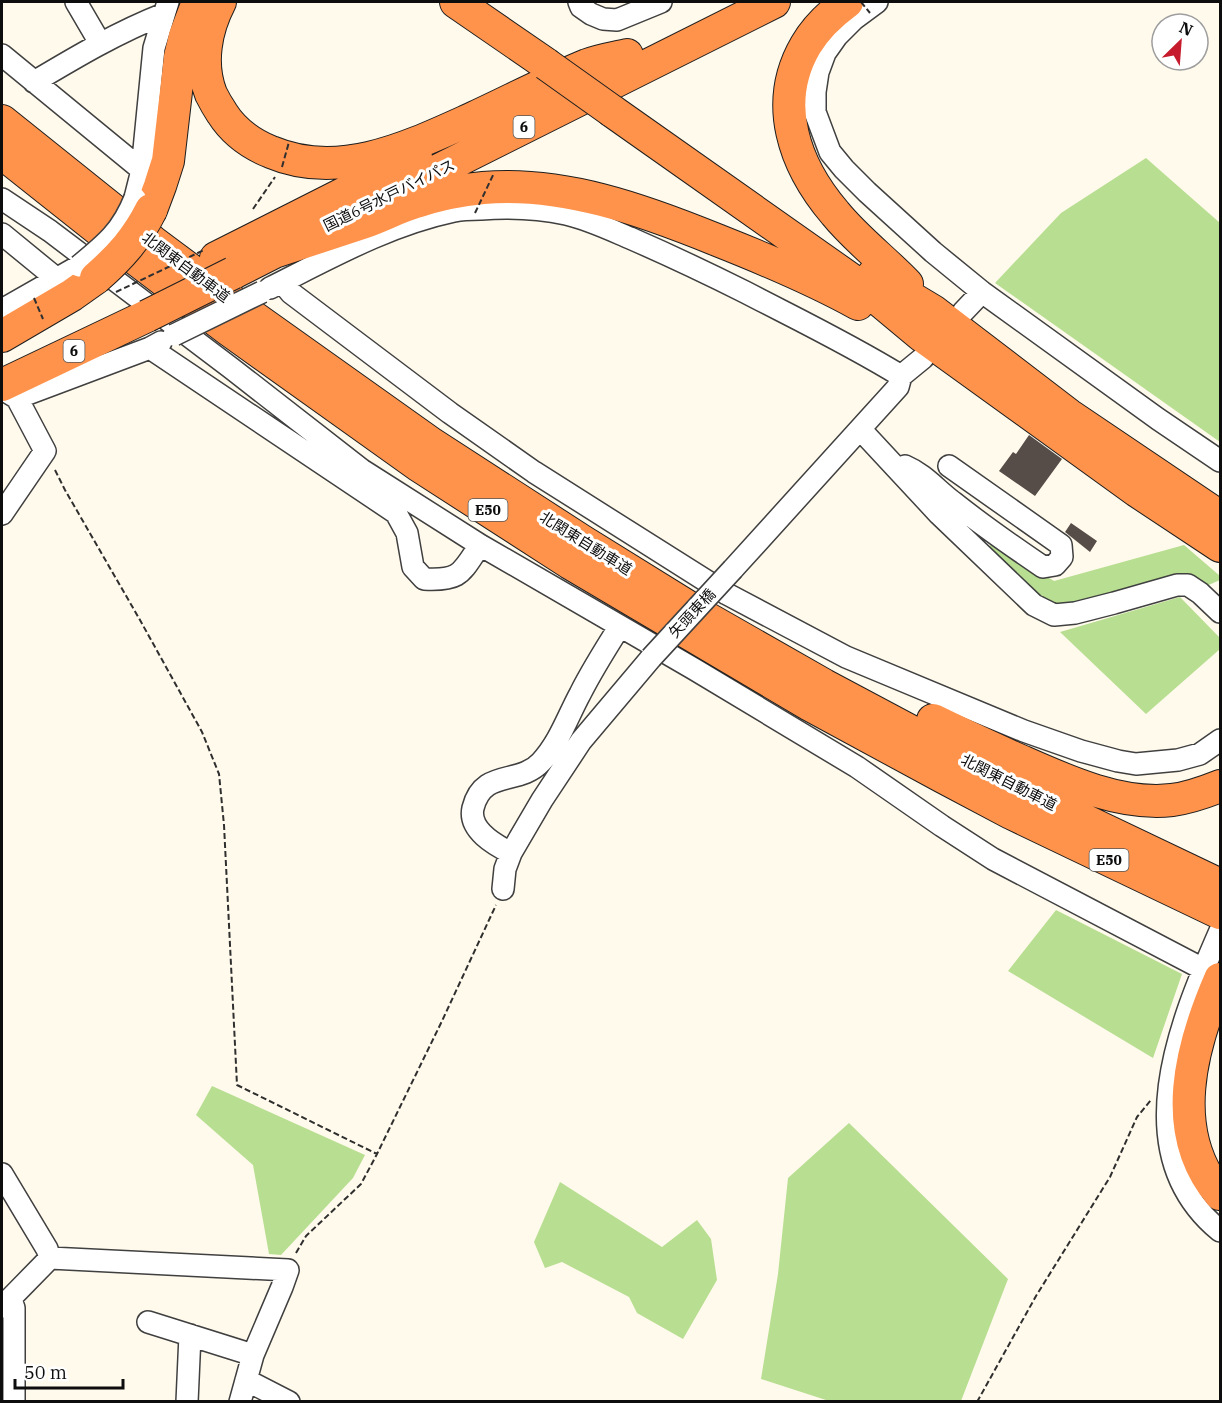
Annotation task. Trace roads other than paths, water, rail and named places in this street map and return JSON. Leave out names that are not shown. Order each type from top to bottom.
[{"type":"highway","points":[[2,336],[72,295],[114,291],[128,248],[143,226],[143,204],[160,186],[168,161],[180,57],[191,16],[198,2]]},
{"type":"highway","points":[[220,2],[207,36],[204,58],[211,95],[228,123],[242,136],[257,146],[296,160],[343,163],[399,149],[430,138],[590,64],[627,55]]},
{"type":"highway","points":[[456,2],[554,59]]},
{"type":"highway","points":[[486,2],[554,59],[873,295],[935,329],[1069,415],[1219,539]]},
{"type":"highway","name":"国道6号水戸バイパス","points":[[217,260],[396,167],[731,2]]},
{"type":"highway","name":"国道6号水戸バイパス","points":[[2,364],[114,291],[217,260],[274,252],[774,2]]},
{"type":"highway","points":[[864,6],[820,26],[806,44],[790,87],[791,128],[796,149],[819,193],[835,214],[895,271],[935,329]]},
{"type":"highway","name":"北関東自動車道","points":[[2,121],[153,242],[252,316],[432,444],[703,616],[824,685],[1021,790],[1216,909]]},
{"type":"highway","name":"北関東自動車道","points":[[2,153],[229,330],[418,465],[570,563],[810,705],[1011,813],[1216,909]]},
{"type":"highway","points":[[274,252],[416,202],[446,194],[482,188],[531,187],[604,201],[691,229],[935,329]]},
{"type":"highway","name":"国道6号水戸バイパス","points":[[7,391],[114,291]]},
{"type":"highway","points":[[582,541],[828,670],[1063,780],[1088,789],[1141,800],[1171,801],[1221,786]]},
{"type":"highway","points":[[1212,974],[1191,1073],[1189,1123],[1201,1166],[1210,1182],[1221,1194]]},
{"type":"highway","points":[[1221,1020],[1205,1085],[1205,1105],[1210,1137],[1221,1161]]},
{"type":"street","points":[[76,2],[100,43]]},
{"type":"street","points":[[575,3],[603,19],[617,20],[661,2]]},
{"type":"street","points":[[864,6],[825,53],[818,72],[815,112],[830,152],[851,177],[933,252],[982,292],[1221,461]]},
{"type":"street","points":[[34,82],[166,8]]},
{"type":"street","points":[[143,204],[142,170],[154,48],[166,8]]},
{"type":"street","points":[[4,53],[34,82],[142,170]]},
{"type":"street","points":[[2,199],[50,231],[362,470],[480,545],[857,767],[993,859],[1212,974]]},
{"type":"street","points":[[2,514],[45,451],[7,391],[150,348],[347,248],[384,232],[456,210],[501,207],[537,209],[567,214],[601,225],[646,244],[787,313],[901,376]]},
{"type":"street","points":[[2,234],[57,279],[114,291]]},
{"type":"street","points":[[2,310],[57,279]]},
{"type":"street","points":[[282,282],[291,293],[440,406],[534,472],[727,594],[846,657],[1024,731],[1118,761],[1136,764],[1179,760],[1200,754],[1221,740]]},
{"type":"street","name":"矢頭東橋","points":[[503,889],[505,869],[511,854],[542,800],[581,741],[651,658],[897,387],[901,376],[935,329],[982,292]]},
{"type":"street","points":[[150,348],[396,513],[407,533],[413,567],[424,579],[444,580],[461,572],[480,545]]},
{"type":"street","points":[[860,429],[939,514],[1034,604],[1054,615],[1075,613],[1177,585],[1188,585],[1221,612]]},
{"type":"street","points":[[893,465],[902,464],[916,471],[988,530],[1043,567],[1055,565],[1062,557],[1061,545],[949,466]]},
{"type":"street","points":[[511,854],[485,836],[474,823],[472,810],[476,799],[483,788],[496,780],[528,773],[540,763],[551,749],[593,670],[620,626]]},
{"type":"street","points":[[1216,909],[1212,974],[1184,1019],[1170,1077],[1167,1132],[1181,1181],[1194,1204],[1221,1231]]},
{"type":"street","points":[[2,1174],[47,1249],[50,1258]]},
{"type":"street","points":[[14,1401],[14,1308],[6,1303],[50,1258],[288,1270],[253,1355],[240,1401]]},
{"type":"street","points":[[148,1322],[253,1355]]},
{"type":"street","points":[[187,1401],[190,1335]]},
{"type":"street","points":[[246,1380],[289,1401]]}]
